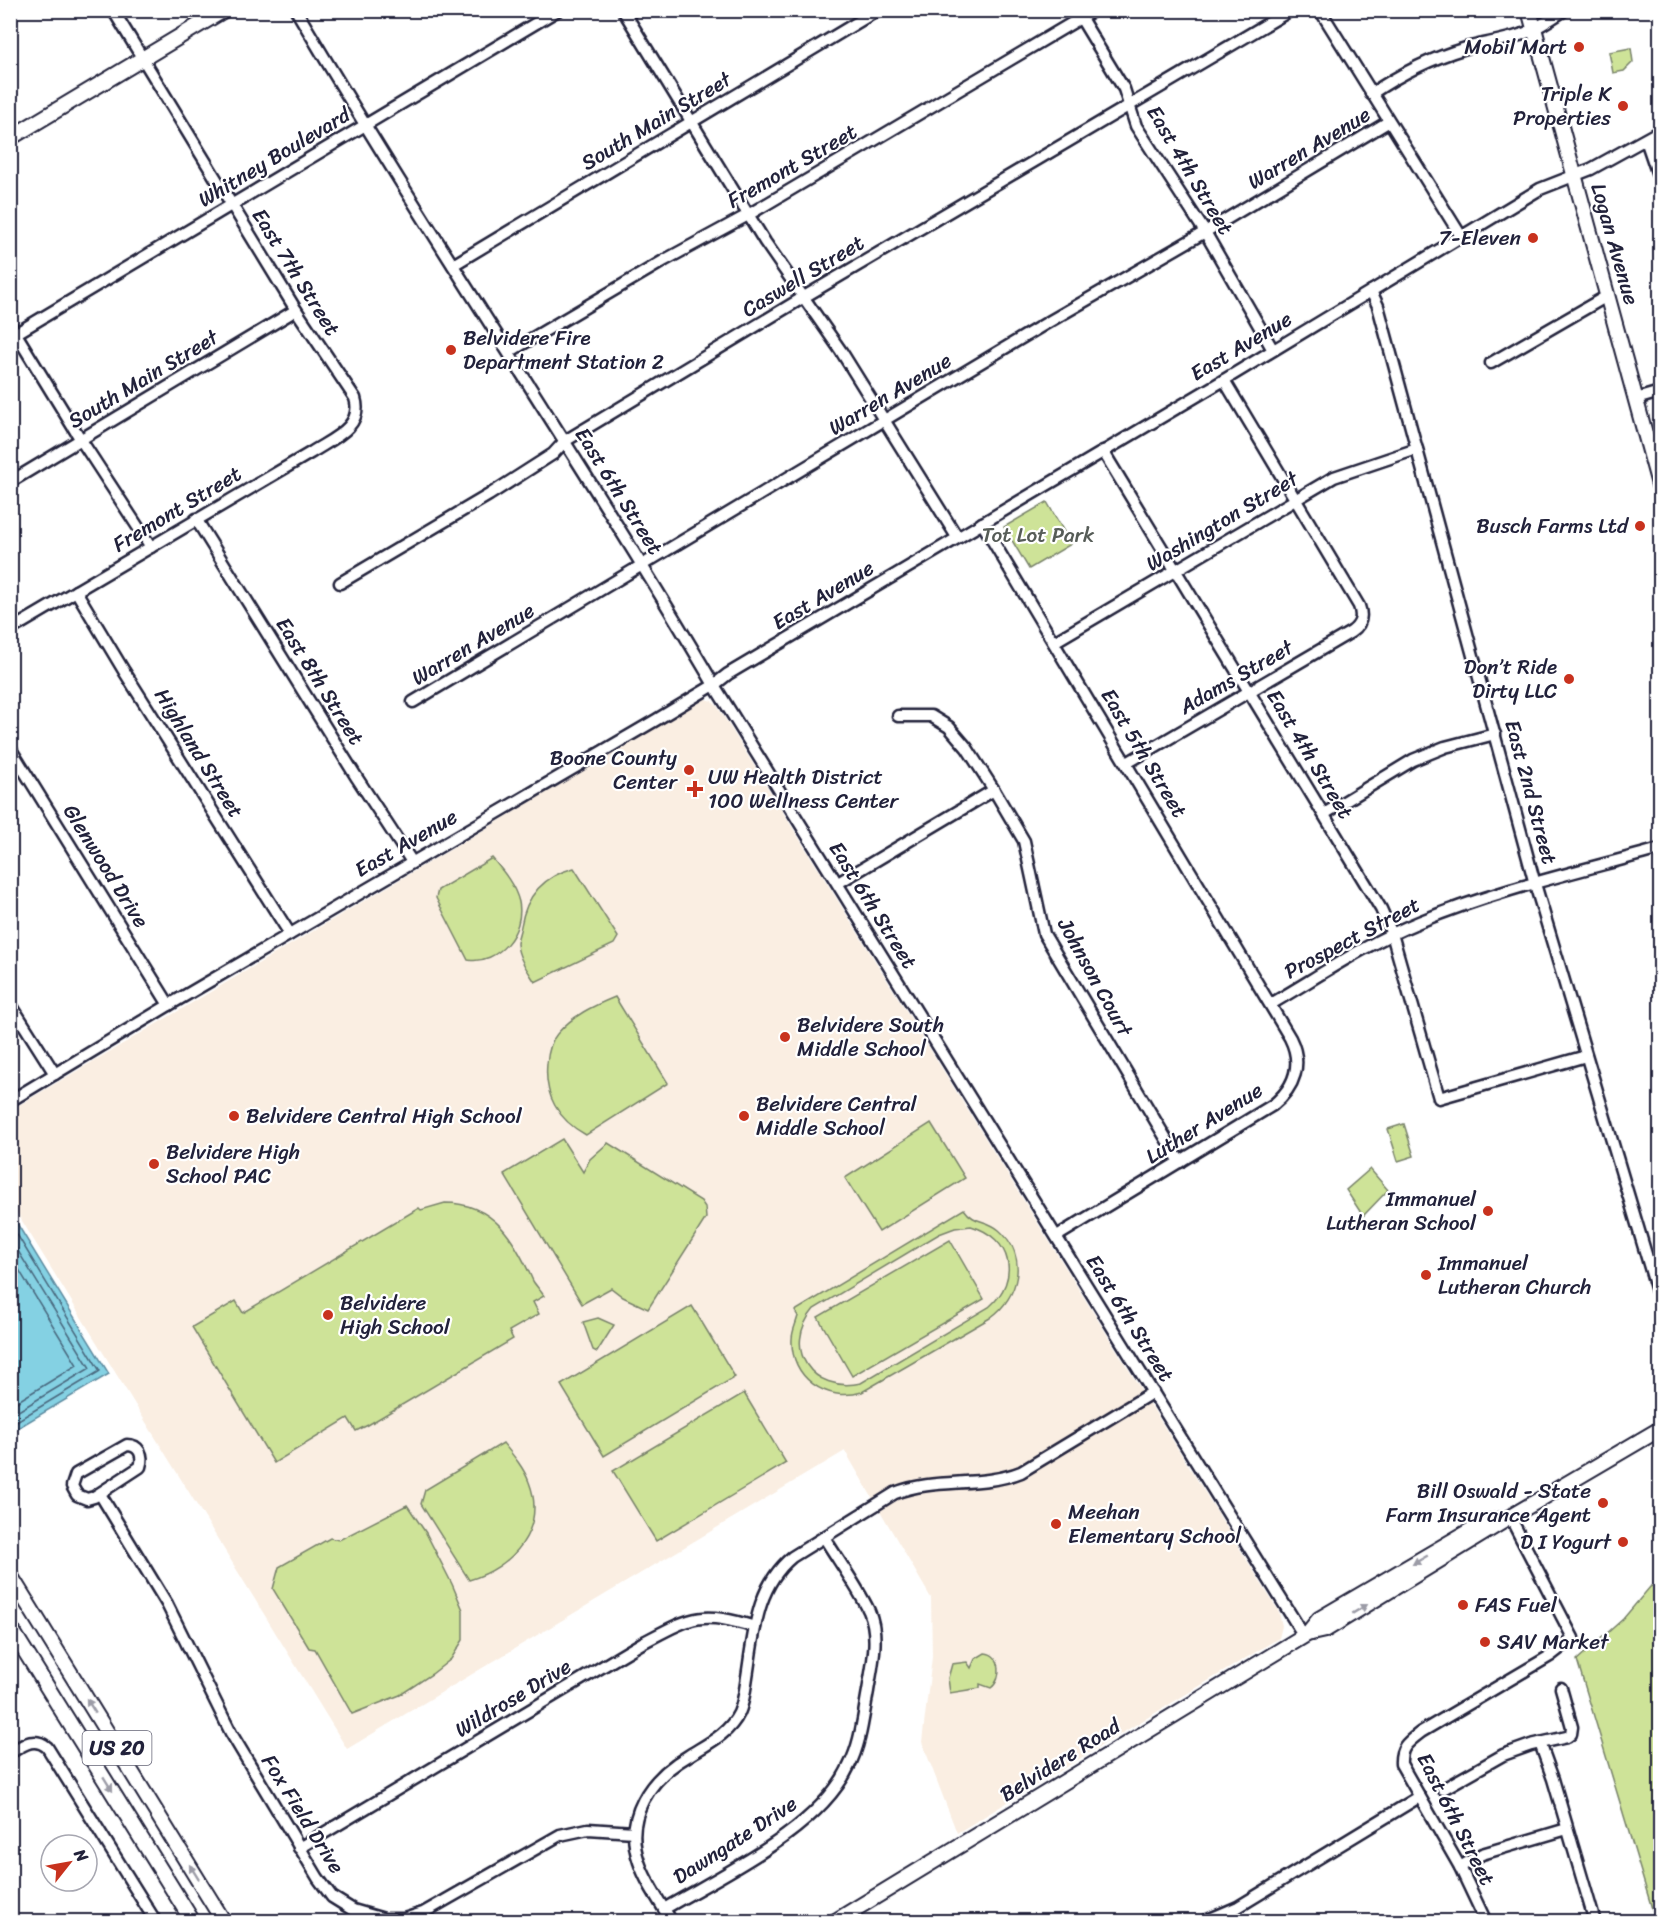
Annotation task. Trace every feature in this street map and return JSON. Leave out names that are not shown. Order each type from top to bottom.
[{"type":"main road","points":[[10,138],[224,10]]},
{"type":"main road","name":"Logan Avenue","points":[[1529,10],[1660,488]]},
{"type":"main road","name":"Belvidere Road","points":[[834,1922],[1306,1635],[1325,1630],[1660,1429]]},
{"type":"main road","name":"US 20","points":[[10,1575],[224,1922]]},
{"type":"main road","name":"US 20","points":[[10,1627],[193,1922]]},
{"type":"street","name":"East 7th Street","points":[[113,10],[296,310],[355,398],[356,414]]},
{"type":"street","name":"East 6th Street","points":[[296,10],[364,127],[566,441],[714,685],[1306,1635]]},
{"type":"street","name":"Whitney Boulevard","points":[[12,332],[364,127],[558,10]]},
{"type":"street","points":[[623,10],[748,215],[804,297],[957,537]]},
{"type":"street","name":"South Main Street","points":[[453,265],[878,10]]},
{"type":"street","name":"Fremont Street","points":[[509,352],[665,260],[748,215],[1078,14],[1094,10]]},
{"type":"street","name":"Caswell Street","points":[[340,583],[498,489],[553,454],[566,441],[804,297],[1291,10]]},
{"type":"street","points":[[1320,10],[1461,236]]},
{"type":"street","name":"Warren Avenue","points":[[1371,94],[1405,72],[1466,48],[1519,36],[1564,10]]},
{"type":"street","name":"East 4th Street","points":[[1078,14],[1124,89],[1136,126],[1205,232],[1273,350]]},
{"type":"street","name":"Warren Avenue","points":[[413,702],[1388,122]]},
{"type":"street","name":"East Avenue","points":[[10,1101],[714,685],[728,674],[1224,380],[1540,189],[1574,177],[1660,131]]},
{"type":"street","points":[[1646,140],[1660,181]]},
{"type":"street","name":"East 2nd Street","points":[[1371,291],[1378,306],[1535,884],[1660,1301]]},
{"type":"street","points":[[1491,363],[1607,296]]},
{"type":"street","name":"South Main Street","points":[[10,483],[296,310]]},
{"type":"street","points":[[12,332],[151,547]]},
{"type":"street","points":[[1224,380],[1295,500]]},
{"type":"street","points":[[1636,399],[1660,392]]},
{"type":"street","name":"Fremont Street","points":[[10,630],[345,431],[352,424],[356,414]]},
{"type":"street","name":"Washington Street","points":[[1054,642],[1334,477],[1417,449]]},
{"type":"street","name":"East 4th Street","points":[[1103,451],[1381,909],[1392,934],[1439,1098],[1586,1056]]},
{"type":"street","name":"Adams Street","points":[[1128,763],[1352,632],[1361,621],[1362,614],[1359,606],[1295,500]]},
{"type":"street","name":"East 8th Street","points":[[196,519],[412,862]]},
{"type":"street","name":"East 5th Street","points":[[982,523],[1128,763],[1270,1004]]},
{"type":"street","name":"Highland Street","points":[[76,591],[124,671],[291,934]]},
{"type":"street","name":"Johnson Court","points":[[898,716],[931,716],[949,727],[967,748],[994,790],[1024,841],[1044,934],[1180,1162]]},
{"type":"street","points":[[1324,814],[1413,760],[1445,747],[1495,734]]},
{"type":"street","name":"Glenwood Drive","points":[[10,748],[169,1005]]},
{"type":"street","points":[[838,884],[994,790]]},
{"type":"street","name":"Prospect Street","points":[[1270,1004],[1392,934],[1420,921],[1535,884],[1660,849]]},
{"type":"street","points":[[10,1003],[55,1074]]},
{"type":"street","name":"Luther Avenue","points":[[1057,1236],[1273,1105],[1291,1086],[1296,1070],[1294,1045],[1270,1004]]},
{"type":"street","points":[[672,1922],[638,1861],[634,1832],[635,1820],[642,1802],[654,1783],[678,1762],[725,1732],[736,1719],[743,1702],[755,1627],[765,1591],[773,1577],[792,1557],[896,1493],[914,1486],[1001,1478],[1021,1472],[1153,1392]]},
{"type":"street","points":[[122,1446],[136,1447],[142,1456],[140,1467],[100,1494],[87,1499],[77,1495],[72,1486],[76,1474],[122,1446]]},
{"type":"street","name":"Fox Field Drive","points":[[100,1494],[167,1604],[231,1733],[318,1878],[332,1897],[342,1905],[364,1914],[394,1920],[423,1913],[560,1835],[588,1829],[634,1832]]},
{"type":"street","name":"East 6th Street","points":[[1486,1922],[1460,1867],[1401,1764],[1401,1755],[1406,1743],[1421,1732],[1550,1656],[1573,1638],[1510,1517]]},
{"type":"street","name":"Dawngate Drive","points":[[664,1909],[792,1831],[818,1808],[837,1786],[850,1764],[860,1739],[873,1663],[875,1635],[869,1611],[824,1537]]},
{"type":"street","name":"Wildrose Drive","points":[[299,1848],[642,1643],[680,1623],[704,1616],[715,1616],[755,1627]]},
{"type":"street","points":[[1443,1790],[1503,1755],[1571,1734],[1572,1727],[1561,1688]]},
{"type":"street","points":[[10,1753],[33,1741],[41,1741],[47,1747],[156,1922]]},
{"type":"street","points":[[1540,1743],[1553,1779],[1595,1922]]},
{"type":"street","points":[[1203,1922],[1238,1907],[1419,1797]]},
{"type":"street","points":[[1460,1867],[1482,1854],[1567,1829]]},
{"type":"shaded area","points":[[705,699],[717,706],[1279,1612],[1282,1626],[1279,1638],[957,1833],[922,1742],[932,1657],[931,1598],[845,1451],[347,1749],[11,1203],[11,1110]]},
{"type":"green space","points":[[1631,48],[1633,62],[1624,71],[1613,73],[1609,52]]},
{"type":"green space","name":"Tot Lot Park","points":[[1047,502],[1071,544],[1029,569],[1004,527]]},
{"type":"green space","points":[[492,858],[515,890],[520,913],[518,924],[507,944],[499,952],[479,960],[468,960],[436,898],[438,890]]},
{"type":"green space","points":[[574,868],[618,937],[614,944],[535,982],[519,954],[517,944],[523,915],[532,897],[545,882]]},
{"type":"green space","points":[[615,997],[668,1083],[586,1135],[568,1122],[555,1105],[548,1086],[549,1052],[555,1037],[570,1021]]},
{"type":"green space","points":[[931,1123],[965,1178],[879,1232],[845,1178]]},
{"type":"green space","points":[[1404,1124],[1414,1156],[1398,1161],[1388,1129]]},
{"type":"green space","points":[[562,1139],[583,1172],[590,1159],[608,1143],[701,1201],[705,1207],[706,1218],[648,1309],[623,1297],[611,1288],[582,1304],[504,1174]]},
{"type":"green space","points":[[1370,1169],[1388,1190],[1363,1216],[1346,1190]]},
{"type":"green space","points":[[445,1203],[477,1209],[501,1227],[519,1252],[533,1281],[544,1296],[533,1302],[539,1314],[509,1331],[513,1339],[368,1425],[356,1431],[348,1418],[274,1463],[192,1327],[236,1301],[243,1313],[419,1208],[421,1210]]},
{"type":"green space","points":[[964,1209],[972,1217],[999,1230],[1008,1240],[1017,1264],[1014,1288],[1000,1310],[862,1392],[836,1394],[813,1384],[804,1375],[793,1353],[792,1336],[798,1316],[795,1311]],"holes":[[[971,1226],[996,1240],[1003,1250],[1008,1272],[999,1296],[989,1307],[861,1383],[844,1385],[828,1382],[816,1375],[807,1365],[801,1352],[801,1339],[805,1324],[814,1309],[939,1234],[955,1228]]]},
{"type":"green space","points":[[950,1240],[984,1299],[852,1376],[818,1317]]},
{"type":"green space","points":[[692,1306],[735,1377],[604,1456],[561,1385]]},
{"type":"green space","points":[[598,1318],[614,1325],[597,1352],[593,1350],[583,1322]]},
{"type":"green space","points":[[744,1393],[786,1463],[656,1541],[613,1471]]},
{"type":"green space","points":[[503,1443],[527,1477],[533,1499],[533,1515],[522,1544],[512,1556],[485,1574],[469,1580],[421,1504],[425,1490]]},
{"type":"green space","points":[[407,1505],[426,1533],[463,1610],[463,1640],[451,1659],[432,1674],[400,1695],[352,1714],[315,1649],[309,1648],[273,1589],[279,1567],[330,1538],[339,1540]]},
{"type":"green space","points":[[1660,1581],[1660,1921],[1656,1922],[1577,1660],[1623,1619],[1650,1587]]},
{"type":"green space","points":[[985,1653],[991,1654],[998,1662],[999,1673],[995,1684],[991,1688],[980,1684],[980,1688],[950,1693],[948,1678],[952,1664],[967,1662],[971,1668],[975,1659]]},
{"type":"water","points":[[10,1212],[109,1374],[11,1432],[10,1432]]},
{"type":"place","name":"Mobil Mart","points":[[1579,47]]},
{"type":"place","name":"Triple K Properties","points":[[1623,106]]},
{"type":"place","name":"7-Eleven","points":[[1533,238]]},
{"type":"place","name":"Belvidere Fire Department Station 2","points":[[451,350]]},
{"type":"place","name":"Busch Farms Ltd","points":[[1640,526]]},
{"type":"place","name":"Don’t Ride Dirty LLC","points":[[1569,679]]},
{"type":"place","name":"Boone County Center","points":[[689,770]]},
{"type":"place","name":"UW Health District 100 Wellness Center","points":[[695,789]]},
{"type":"place","name":"Belvidere South Middle School","points":[[785,1037]]},
{"type":"place","name":"Belvidere Central High School","points":[[234,1116]]},
{"type":"place","name":"Belvidere Central Middle School","points":[[744,1116]]},
{"type":"place","name":"Belvidere High School PAC","points":[[154,1164]]},
{"type":"place","name":"Immanuel Lutheran School","points":[[1488,1211]]},
{"type":"place","name":"Immanuel Lutheran Church","points":[[1426,1275]]},
{"type":"place","name":"Belvidere High School","points":[[328,1315]]},
{"type":"place","name":"Bill Oswald - State Farm Insurance Agent","points":[[1603,1503]]},
{"type":"place","name":"Meehan Elementary School","points":[[1056,1524]]},
{"type":"place","name":"D I Yogurt","points":[[1623,1542]]},
{"type":"place","name":"FAS Fuel","points":[[1463,1605]]},
{"type":"place","name":"SAV Market","points":[[1485,1642]]}]
